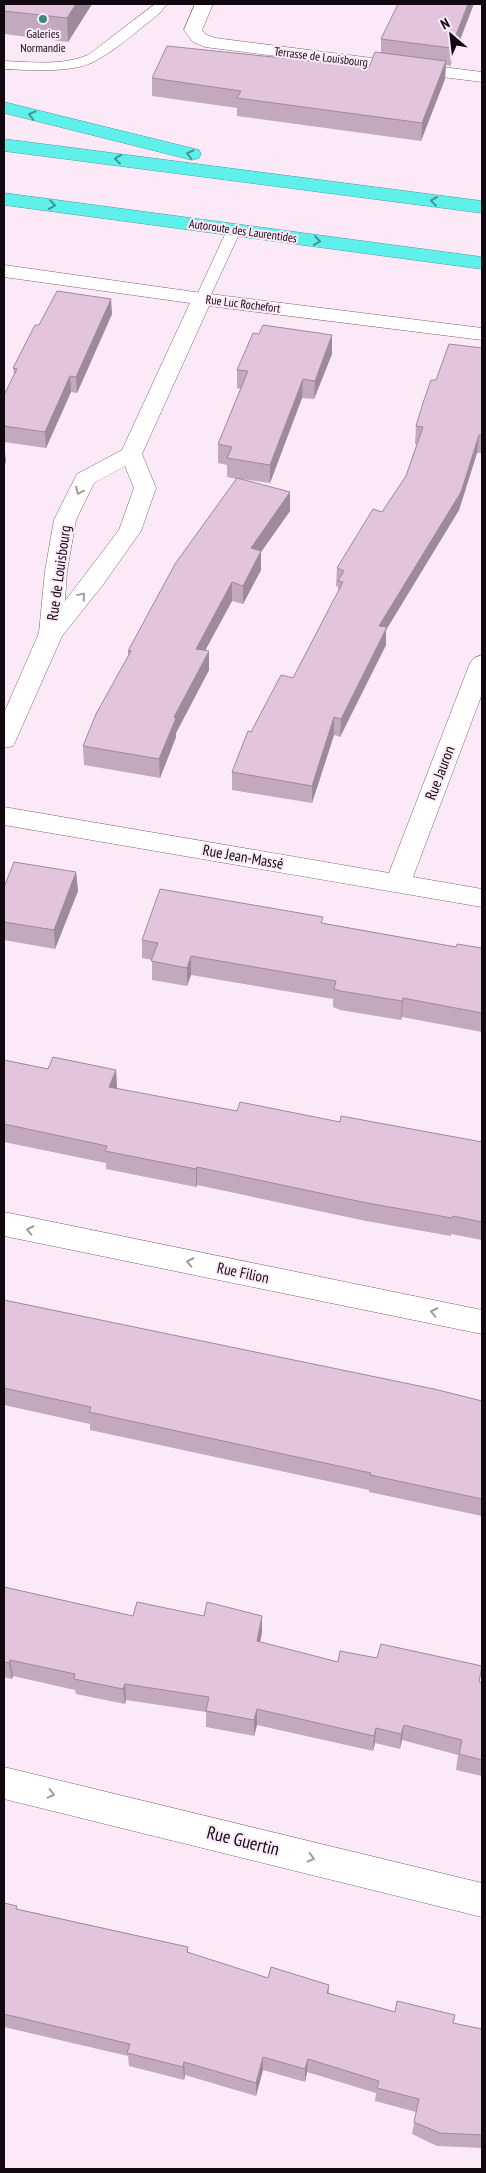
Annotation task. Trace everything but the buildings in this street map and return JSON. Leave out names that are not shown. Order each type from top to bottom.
[{"type":"highway","points":[[4,108],[322,186]]},
{"type":"highway","points":[[4,144],[482,207]]},
{"type":"highway","name":"Autoroute des Laurentides","points":[[4,199],[482,263]]},
{"type":"street","name":"Terrasse de Louisbourg","points":[[204,4],[193,30],[199,38],[211,43],[482,77]]},
{"type":"street","name":"Rue Luc Rochefort","points":[[4,271],[482,334]]},
{"type":"street","points":[[131,454],[202,298]]},
{"type":"street","name":"Rue de Louisbourg","points":[[4,740],[51,633],[94,581],[130,531],[145,488],[131,454],[85,479],[65,520],[56,571],[51,633]]},
{"type":"street","name":"Rue Jauron","points":[[398,883],[482,664]]},
{"type":"street","name":"Rue Jean-Massé","points":[[4,816],[482,898]]},
{"type":"street","name":"Rue Filion","points":[[4,1224],[482,1322]]},
{"type":"street","name":"Rue Guertin","points":[[4,1783],[482,1900]]},
{"type":"lane","points":[[4,65],[46,66],[88,60],[156,11],[161,4]]},
{"type":"lane","points":[[202,298],[234,230]]},
{"type":"place","name":"Galeries Normandie","points":[[43,19]]}]
